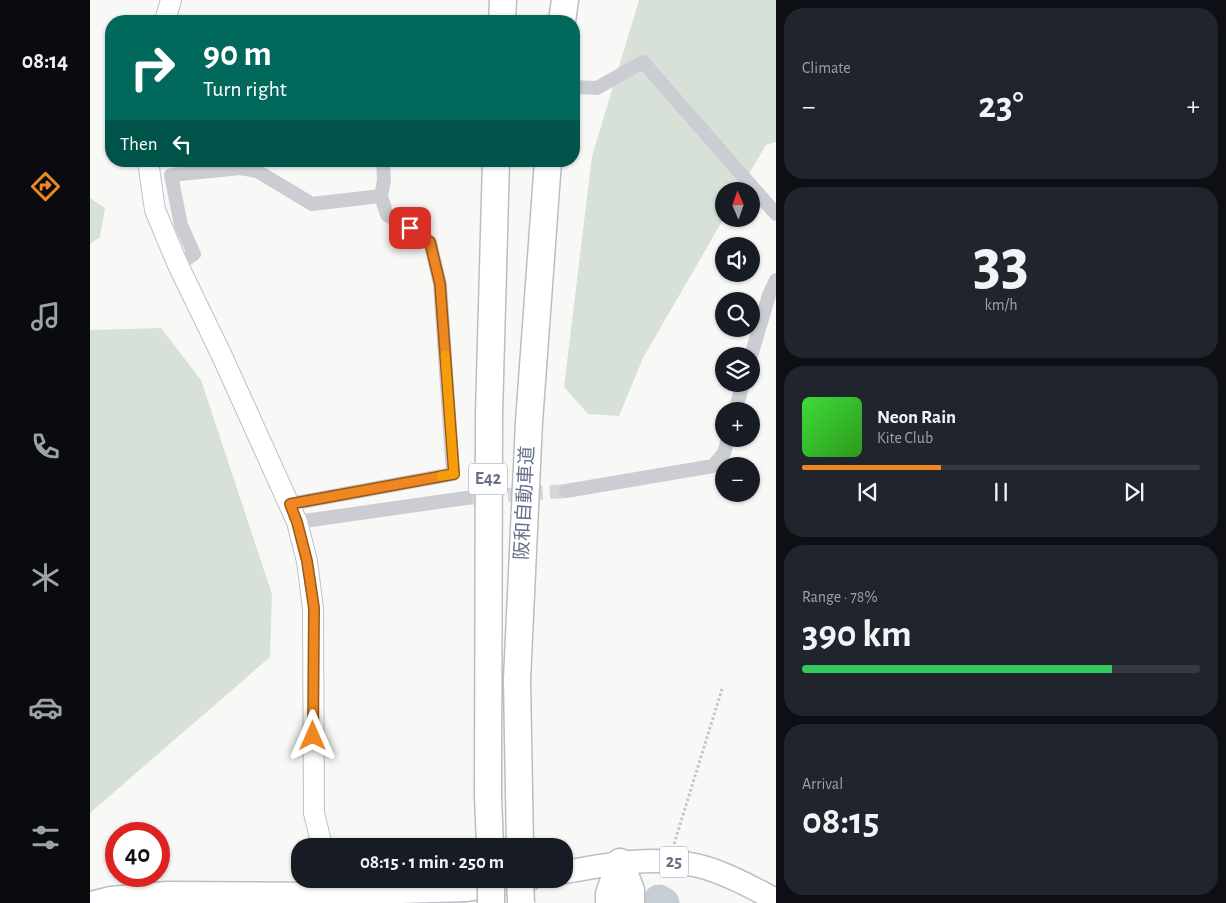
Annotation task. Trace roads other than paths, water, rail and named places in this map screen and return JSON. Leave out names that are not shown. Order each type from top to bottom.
[{"type":"highway","points":[[502,15],[503,0]]},
{"type":"highway","points":[[563,15],[565,0]]},
{"type":"highway","name":"阪和自動車道","points":[[490,838],[488,796],[489,414],[496,167]]},
{"type":"highway","name":"阪和自動車道","points":[[520,838],[517,680],[529,422],[548,167]]},
{"type":"highway","points":[[609,903],[609,894],[620,862]]},
{"type":"highway","points":[[620,862],[631,890],[632,903]]},
{"type":"highway","points":[[491,888],[492,903]]},
{"type":"highway","points":[[520,888],[521,903]]},
{"type":"main road","name":"25","points":[[573,871],[620,862],[669,861],[699,866],[729,877],[776,900]]},
{"type":"main road","points":[[91,903],[111,898],[167,893],[467,890],[478,888]]},
{"type":"street","points":[[167,15],[171,0]]},
{"type":"street","points":[[580,87],[598,88],[643,62],[776,214]]},
{"type":"street","points":[[149,167],[155,210],[178,265],[294,513],[307,561],[314,608],[314,813],[320,838]]},
{"type":"street","points":[[294,513],[454,474],[440,284],[430,242],[387,215],[381,196],[384,180],[383,167]]},
{"type":"street","points":[[178,265],[194,254],[181,225],[171,175],[241,168],[257,171],[312,204],[381,196]]},
{"type":"street","points":[[754,347],[776,280]]},
{"type":"street","points":[[566,491],[712,466],[724,453],[726,447]]},
{"type":"street","points":[[294,513],[466,498]]},
{"type":"waterway","points":[[659,900],[664,903]]},
{"type":"tunnel","points":[[466,498],[566,491]]}]
